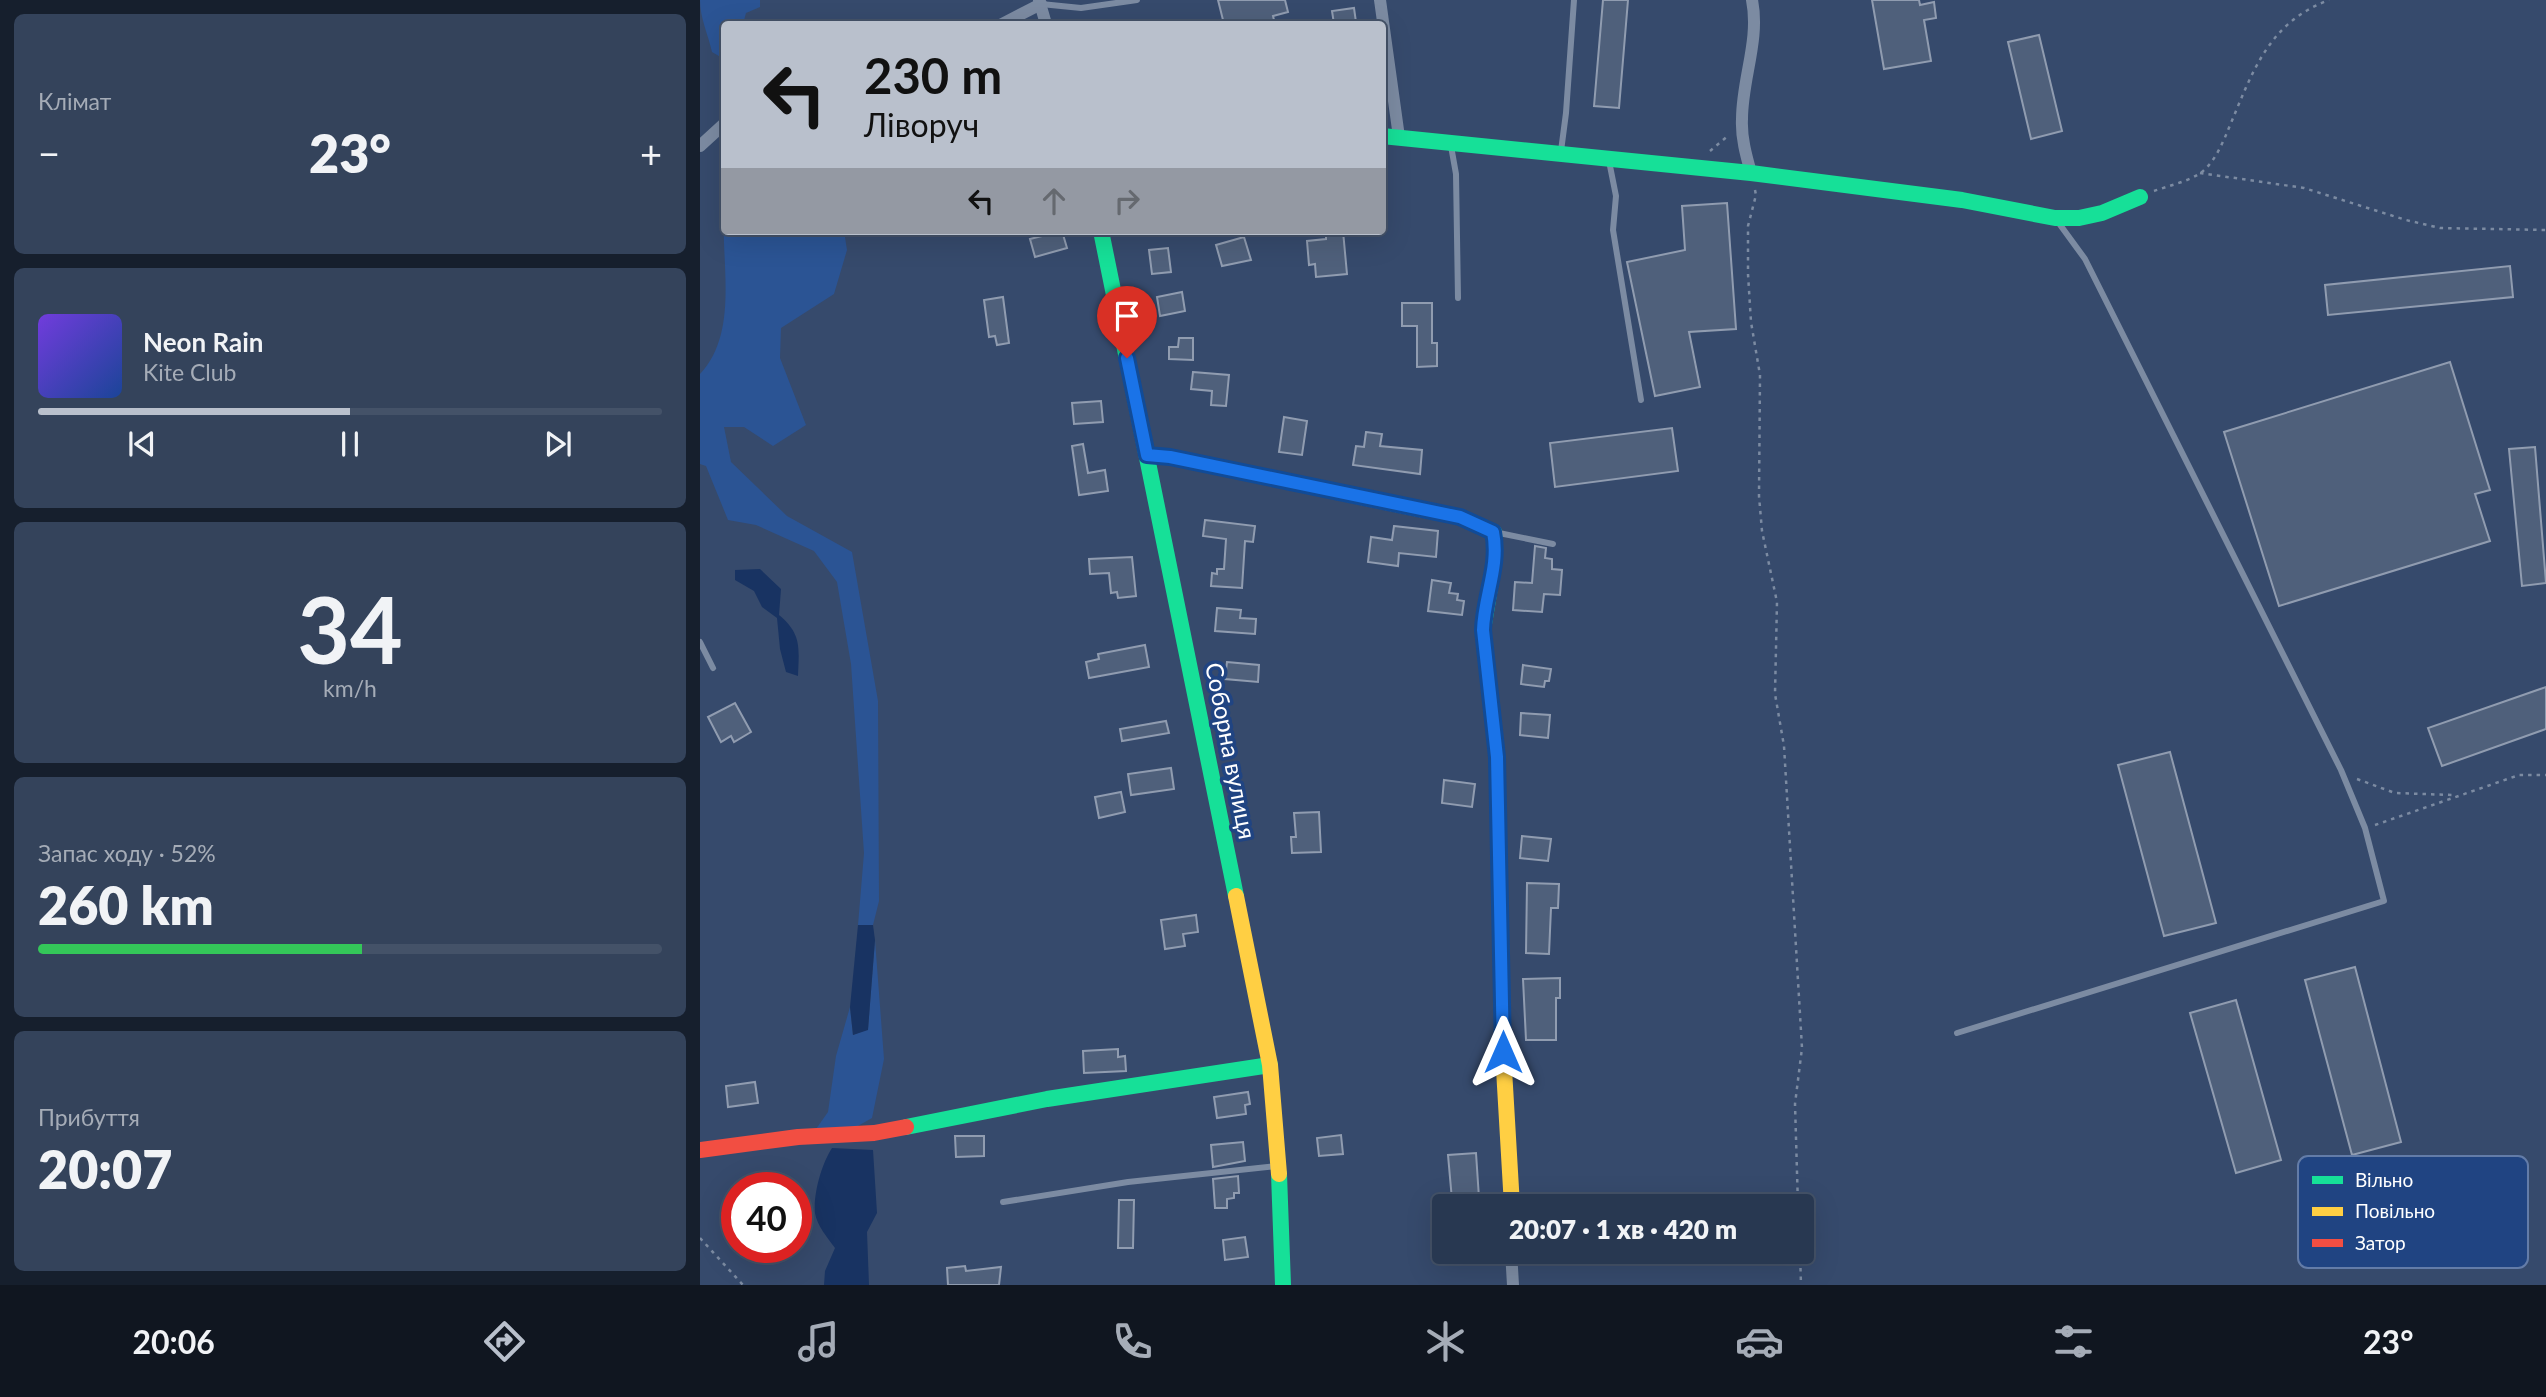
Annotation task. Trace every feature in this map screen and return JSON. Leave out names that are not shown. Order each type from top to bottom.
[{"type":"street","points":[[1380,0],[1382,21]]},
{"type":"street","points":[[1751,173],[1741,118],[1754,32],[1752,0]]},
{"type":"street","points":[[1007,21],[1040,2],[1045,21]]},
{"type":"street","points":[[1386,74],[1391,136],[1751,173],[1962,200],[2055,218],[2079,218],[2102,213],[2140,197]]},
{"type":"street","points":[[700,146],[721,127]]},
{"type":"street","name":"Соборна вулиця","points":[[1102,235],[1270,1065],[1279,1166],[1283,1285]]},
{"type":"street","points":[[1147,455],[1170,457],[1460,517],[1493,532],[1496,564],[1483,615],[1483,630],[1497,757],[1503,1052],[1510,1194]]},
{"type":"street","points":[[700,1150],[798,1137],[874,1133],[1047,1099],[1270,1065]]},
{"type":"street","points":[[1512,1264],[1513,1285]]},
{"type":"lane","points":[[1040,2],[1081,8],[1137,0]]},
{"type":"lane","points":[[1560,155],[1566,113],[1574,0]]},
{"type":"lane","points":[[1450,143],[1456,174],[1458,298]]},
{"type":"lane","points":[[1609,159],[1616,196],[1613,230],[1641,400]]},
{"type":"lane","points":[[1957,1033],[2384,901],[2365,828],[2341,770],[2085,259],[2055,218]]},
{"type":"lane","points":[[1493,532],[1553,544]]},
{"type":"lane","points":[[700,642],[713,668]]},
{"type":"lane","points":[[1003,1202],[1128,1182],[1279,1166]]},
{"type":"path","points":[[2140,197],[2200,173],[2220,149],[2257,62],[2272,39],[2293,19],[2329,0]]},
{"type":"path","points":[[1681,165],[1703,156],[1718,144],[1741,118]]},
{"type":"path","points":[[1751,173],[1756,195],[1748,226],[1748,274],[1751,322],[1760,375],[1759,496],[1762,531],[1777,602],[1775,694],[1784,746],[1802,1048],[1795,1104],[1798,1194]]},
{"type":"path","points":[[2200,173],[2304,188],[2406,220],[2441,228],[2546,230]]},
{"type":"path","points":[[2341,770],[2360,782],[2395,793],[2418,796],[2456,795]]},
{"type":"path","points":[[2365,828],[2519,775],[2546,775]]},
{"type":"path","points":[[700,1238],[743,1285]]},
{"type":"path","points":[[1800,1264],[1801,1285]]},
{"type":"shaded area","points":[[700,0],[760,0],[760,7],[746,13],[744,21],[721,21],[721,57],[712,52]]},
{"type":"shaded area","points":[[724,235],[845,235],[847,250],[834,294],[781,328],[780,358],[806,425],[773,446],[744,427],[724,427],[731,462],[787,516],[852,552],[878,701],[879,901],[873,925],[858,925],[864,853],[851,664],[837,582],[814,551],[756,525],[728,520],[706,466],[700,464],[700,374],[720,339],[726,297]]},
{"type":"shaded area","points":[[760,569],[781,589],[779,615],[792,629],[798,642],[798,676],[786,672],[780,649],[777,618],[762,607],[754,591],[735,580],[735,570]]},
{"type":"shaded area","points":[[858,925],[873,925],[875,940],[868,1030],[853,1035],[850,1007]]},
{"type":"shaded area","points":[[875,940],[884,1059],[872,1118],[856,1127],[816,1129],[828,1112],[836,1056],[850,1007],[853,1035],[868,1029]]},
{"type":"shaded area","points":[[832,1148],[873,1150],[877,1213],[867,1232],[869,1285],[824,1285],[825,1271],[835,1248],[818,1223],[815,1197],[819,1179]]},
{"type":"building","points":[[1218,0],[1285,0],[1288,12],[1273,16],[1274,21],[1223,21]]},
{"type":"building","points":[[1603,0],[1628,0],[1619,108],[1594,106]]},
{"type":"building","points":[[1872,0],[1919,0],[1920,5],[1934,2],[1936,18],[1924,20],[1931,61],[1884,69]]},
{"type":"building","points":[[1354,8],[1356,21],[1334,21],[1332,11]]},
{"type":"building","points":[[2039,35],[2062,131],[2031,139],[2008,42]]},
{"type":"building","points":[[1727,203],[1736,329],[1689,332],[1700,387],[1655,396],[1627,262],[1685,250],[1682,206]]},
{"type":"building","points":[[1063,235],[1067,248],[1035,257],[1030,239]]},
{"type":"building","points":[[1326,235],[1343,235],[1347,274],[1316,277],[1315,264],[1309,265],[1307,241],[1326,239]]},
{"type":"building","points":[[1244,237],[1251,260],[1222,266],[1216,245]]},
{"type":"building","points":[[1168,248],[1171,272],[1152,274],[1149,250]]},
{"type":"building","points":[[2510,266],[2513,297],[2328,315],[2325,285]]},
{"type":"building","points":[[1182,292],[1185,311],[1160,316],[1157,297]]},
{"type":"building","points":[[1003,297],[1009,343],[997,345],[995,336],[989,337],[984,300]]},
{"type":"building","points":[[1402,303],[1432,303],[1432,343],[1437,343],[1437,366],[1417,367],[1417,326],[1402,326]]},
{"type":"building","points":[[1179,338],[1193,338],[1193,360],[1169,359],[1169,347],[1178,347]]},
{"type":"building","points":[[2450,362],[2490,490],[2475,494],[2490,541],[2279,606],[2224,432]]},
{"type":"building","points":[[1193,372],[1229,375],[1226,406],[1211,405],[1212,391],[1191,389]]},
{"type":"building","points":[[1101,401],[1103,422],[1074,424],[1072,403]]},
{"type":"building","points":[[1284,417],[1307,421],[1302,455],[1279,452]]},
{"type":"building","points":[[1672,428],[1678,471],[1555,487],[1550,443]]},
{"type":"building","points":[[1366,432],[1382,434],[1380,446],[1422,450],[1420,474],[1353,465],[1356,446],[1364,447]]},
{"type":"building","points":[[1083,444],[1088,473],[1105,470],[1108,491],[1079,495],[1072,446]]},
{"type":"building","points":[[2535,447],[2546,583],[2522,586],[2509,449]]},
{"type":"building","points":[[1205,520],[1255,526],[1253,542],[1245,541],[1242,588],[1211,586],[1212,573],[1217,574],[1217,569],[1224,569],[1226,539],[1203,536]]},
{"type":"building","points":[[1394,526],[1438,531],[1436,557],[1399,553],[1398,566],[1368,562],[1371,537],[1392,540]]},
{"type":"building","points":[[1535,546],[1546,548],[1545,558],[1552,559],[1552,569],[1562,570],[1560,595],[1544,594],[1542,612],[1513,610],[1515,582],[1532,583]]},
{"type":"building","points":[[1132,557],[1136,596],[1118,598],[1117,592],[1111,593],[1109,573],[1090,574],[1089,559]]},
{"type":"building","points":[[1432,580],[1451,583],[1449,593],[1458,594],[1457,600],[1464,601],[1462,615],[1428,611]]},
{"type":"building","points":[[1217,608],[1241,610],[1240,618],[1256,619],[1255,634],[1215,631]]},
{"type":"building","points":[[1145,645],[1149,667],[1089,678],[1086,662],[1099,659],[1098,654]]},
{"type":"building","points":[[1227,662],[1259,665],[1258,682],[1225,679]]},
{"type":"building","points":[[1523,665],[1551,669],[1549,681],[1545,681],[1544,687],[1521,684]]},
{"type":"building","points":[[2546,687],[2546,729],[2442,766],[2428,728]]},
{"type":"building","points":[[735,703],[751,732],[734,742],[731,736],[721,742],[708,717]]},
{"type":"building","points":[[1521,713],[1550,715],[1548,738],[1520,735]]},
{"type":"building","points":[[1166,721],[1169,733],[1122,741],[1120,729]]},
{"type":"building","points":[[2170,752],[2216,923],[2164,936],[2118,765]]},
{"type":"building","points":[[1171,768],[1174,789],[1131,795],[1128,774]]},
{"type":"building","points":[[1444,780],[1475,784],[1472,807],[1442,803]]},
{"type":"building","points":[[1121,792],[1125,812],[1099,818],[1095,797]]},
{"type":"building","points":[[1319,812],[1321,852],[1292,853],[1291,837],[1296,837],[1294,813]]},
{"type":"building","points":[[1522,836],[1551,839],[1548,861],[1520,858]]},
{"type":"building","points":[[1527,883],[1559,884],[1558,908],[1551,908],[1549,954],[1526,953]]},
{"type":"building","points":[[1196,915],[1198,932],[1183,934],[1185,946],[1165,949],[1161,920]]},
{"type":"building","points":[[2355,967],[2401,1142],[2352,1155],[2305,980]]},
{"type":"building","points":[[1560,978],[1560,998],[1556,998],[1556,1040],[1526,1040],[1523,979]]},
{"type":"building","points":[[2236,1000],[2281,1160],[2236,1173],[2190,1013]]},
{"type":"building","points":[[1118,1049],[1118,1057],[1125,1056],[1126,1071],[1084,1073],[1083,1051]]},
{"type":"building","points":[[755,1082],[758,1103],[728,1107],[726,1086]]},
{"type":"building","points":[[1248,1092],[1250,1104],[1245,1105],[1246,1114],[1217,1118],[1214,1097]]},
{"type":"building","points":[[1341,1135],[1343,1154],[1319,1156],[1317,1138]]},
{"type":"building","points":[[955,1136],[984,1136],[984,1156],[956,1157]]},
{"type":"building","points":[[1243,1142],[1245,1161],[1213,1167],[1211,1145]]},
{"type":"building","points":[[1476,1153],[1479,1194],[1451,1194],[1448,1155]]},
{"type":"building","points":[[1238,1176],[1239,1193],[1234,1193],[1234,1198],[1227,1199],[1227,1208],[1215,1208],[1213,1179]]},
{"type":"building","points":[[1119,1200],[1134,1200],[1133,1248],[1118,1248]]},
{"type":"building","points":[[1245,1237],[1248,1257],[1225,1260],[1223,1240]]},
{"type":"building","points":[[965,1266],[966,1271],[1001,1267],[999,1285],[948,1285],[947,1268]]},
{"type":"traffic: fast","points":[[1386,136],[1751,173],[1962,200],[2055,218],[2079,218],[2102,213],[2140,197]]},
{"type":"traffic: fast","points":[[1102,235],[1236,896]]},
{"type":"traffic: fast","points":[[1424,510],[1460,517],[1494,532],[1495,557],[1483,630],[1497,756],[1501,944]]},
{"type":"traffic: fast","points":[[906,1127],[1047,1099],[1270,1065]]},
{"type":"traffic: fast","points":[[1279,1174],[1283,1285]]},
{"type":"traffic: slow","points":[[1147,455],[1170,457],[1424,510]]},
{"type":"traffic: slow","points":[[1236,896],[1270,1065],[1279,1174]]},
{"type":"traffic: slow","points":[[1501,944],[1503,1052],[1511,1194]]},
{"type":"traffic: jam","points":[[700,1150],[798,1137],[874,1133],[906,1127]]},
{"type":"route","points":[[1127,358],[1147,455],[1170,457],[1460,517],[1493,532],[1496,564],[1483,615],[1483,630],[1497,757],[1504,978],[1503,1052]]}]
